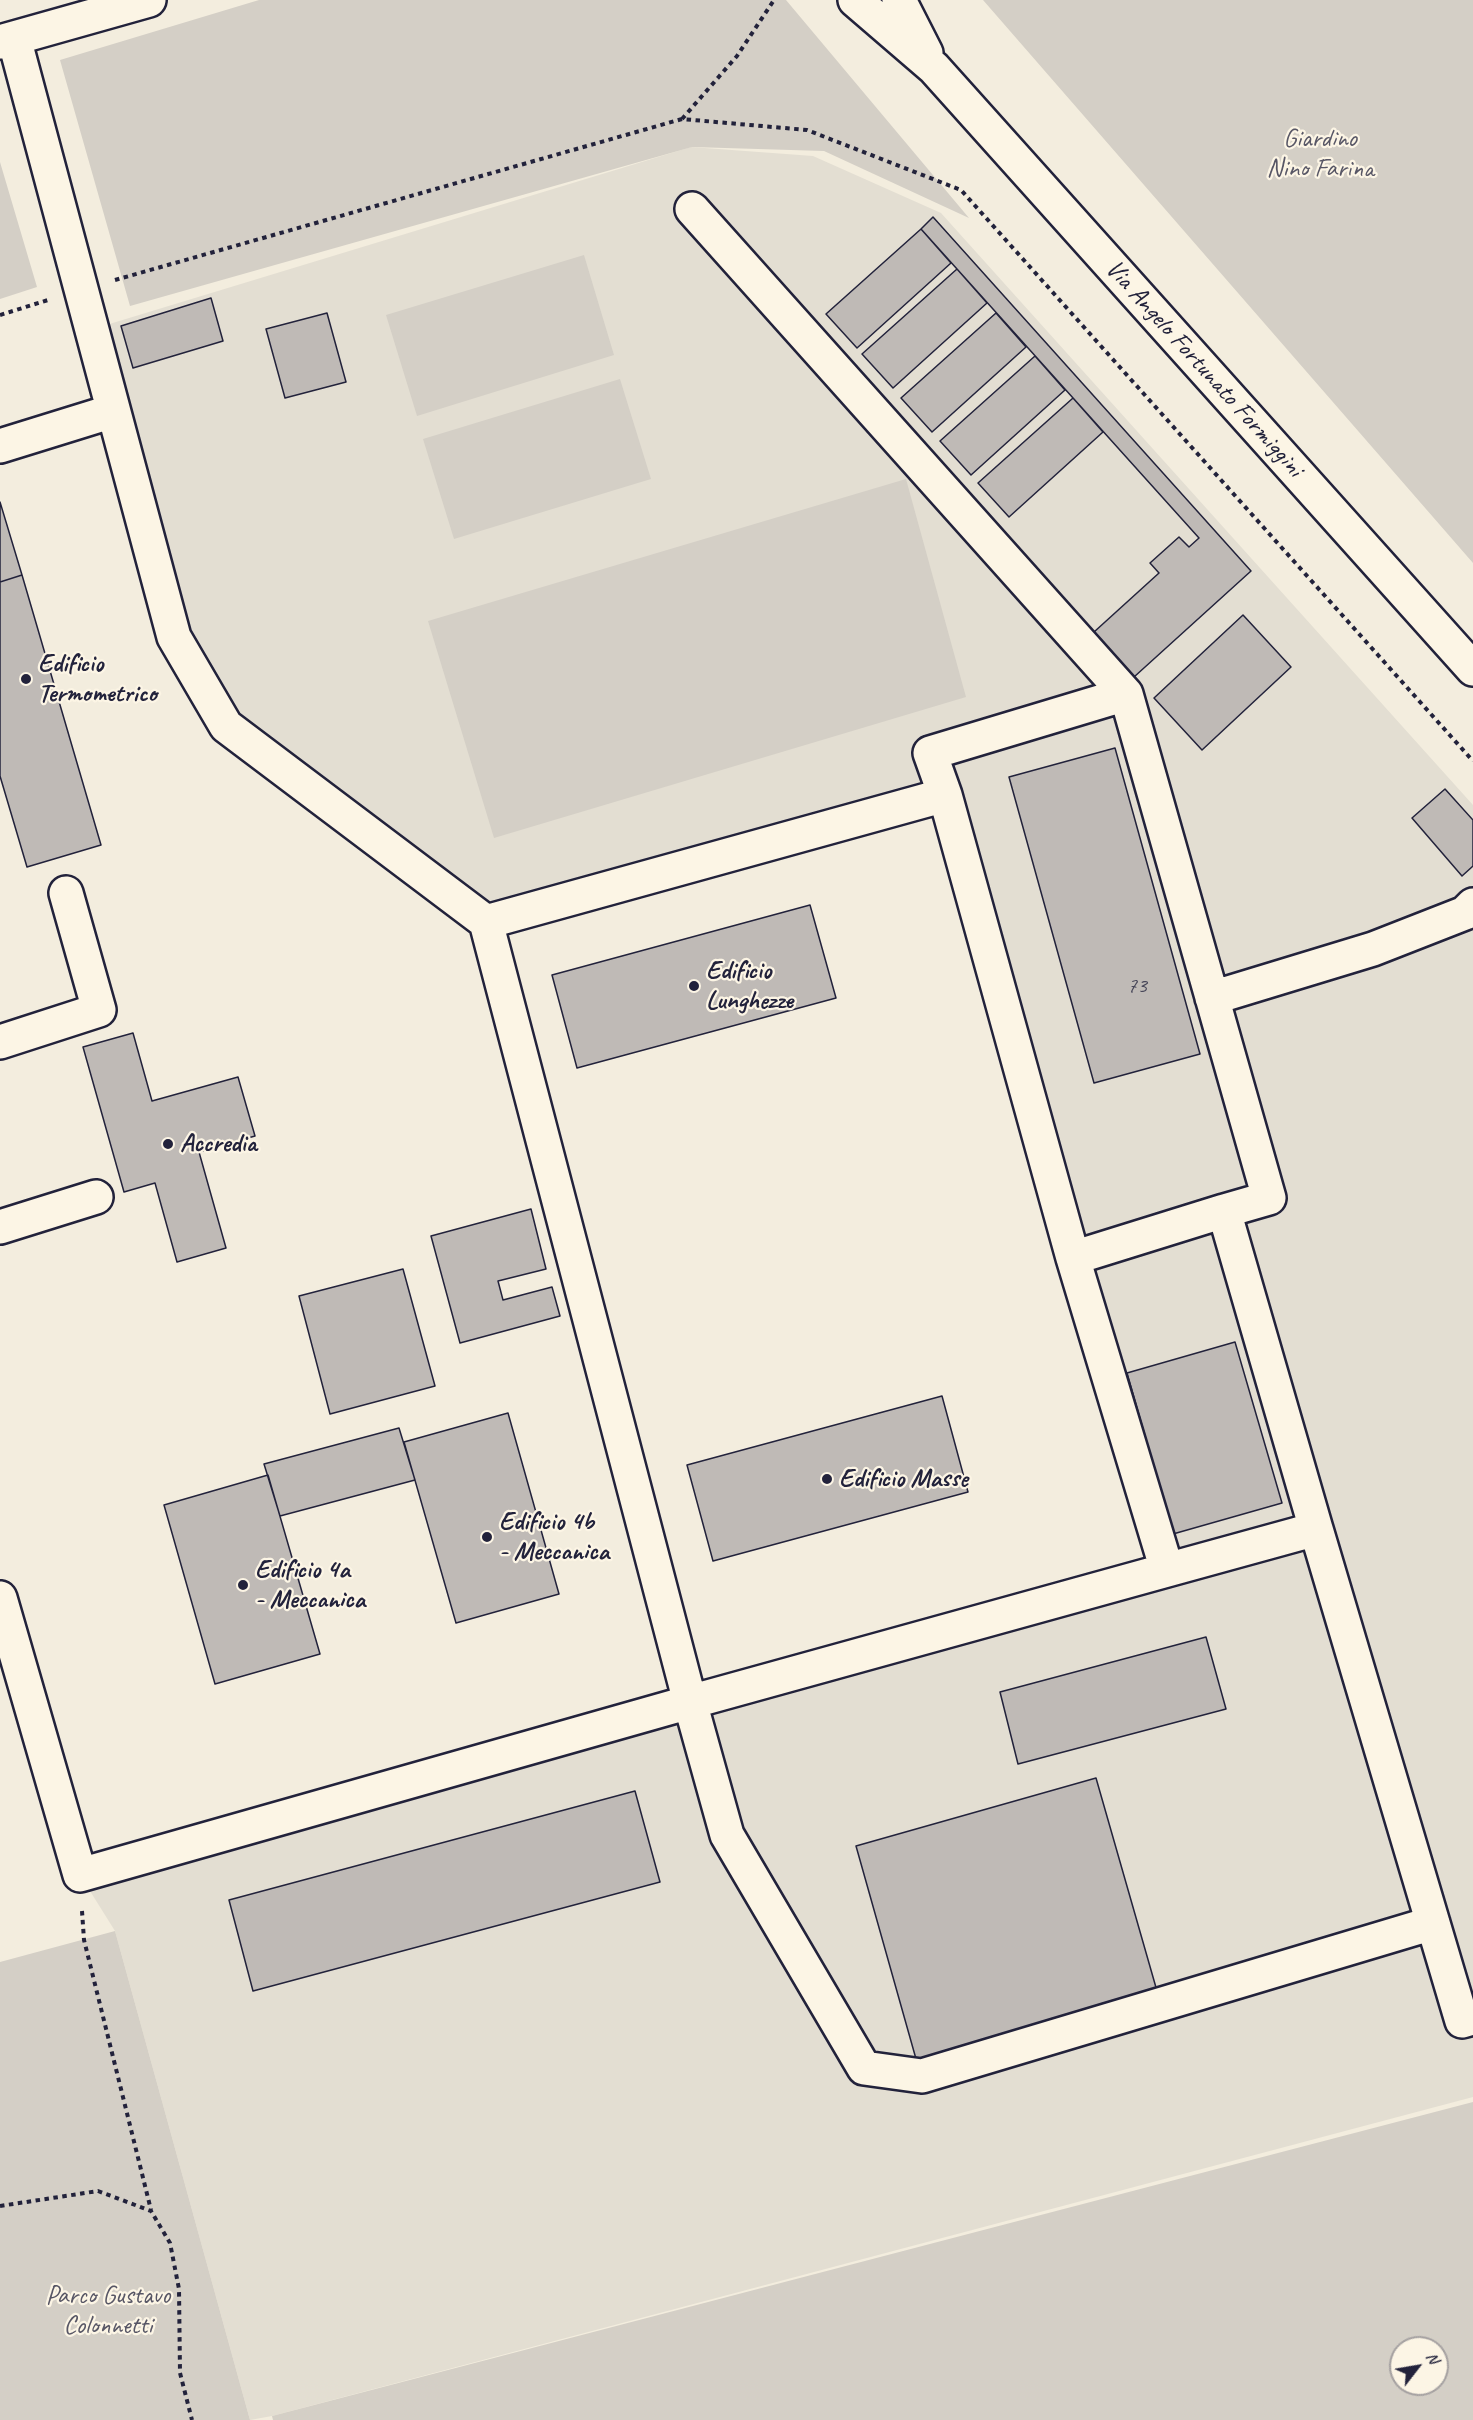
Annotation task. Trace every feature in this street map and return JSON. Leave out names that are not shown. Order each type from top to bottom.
[{"type":"street","points":[[148,0],[7,40],[82,290],[174,637],[226,726],[486,922],[690,1702],[727,1835],[864,2068],[922,2076],[1433,1923]]},
{"type":"street","name":"Via Angelo Fortunato Formiggini","points":[[855,0],[934,68],[1473,669]]},
{"type":"street","name":"Via Angelo Fortunato Formiggini","points":[[899,0],[934,68]]},
{"type":"street","points":[[692,209],[1126,694],[1269,1198],[1073,1258]]},
{"type":"street","points":[[0,446],[113,411]]},
{"type":"street","points":[[1126,694],[930,753],[945,795],[1073,1258],[1167,1570]]},
{"type":"street","points":[[486,922],[945,795]]},
{"type":"street","points":[[0,1042],[99,1010],[66,893]]},
{"type":"street","points":[[1212,998],[1373,949],[1465,913],[1473,905]]},
{"type":"street","points":[[0,1227],[96,1197]]},
{"type":"street","points":[[1224,1210],[1462,2021],[1473,2018]]},
{"type":"street","points":[[0,1598],[80,1875],[690,1702],[1316,1529]]},
{"type":"path","points":[[682,119],[737,56],[774,0]]},
{"type":"path","points":[[0,315],[682,119],[807,130],[961,190],[1473,761]]},
{"type":"path","points":[[84,1940],[152,2211],[170,2243],[179,2289],[180,2373],[192,2420]]},
{"type":"path","points":[[0,2206],[98,2191],[152,2211]]},
{"type":"shaded area","points":[[691,147],[813,156],[941,213],[1473,805],[1473,2097],[250,2420],[115,1931],[80,1875],[1167,1570],[945,796],[486,922],[226,726],[174,637],[93,329]]},
{"type":"green space","points":[[259,0],[786,0],[969,218],[824,151],[692,147],[130,306],[60,60]]},
{"type":"green space","name":"Giardino Nino Farina","points":[[983,0],[1473,0],[1473,563]]},
{"type":"green space","points":[[0,162],[37,287],[0,299]]},
{"type":"green space","points":[[584,255],[614,355],[417,416],[386,315]]},
{"type":"green space","points":[[620,379],[651,479],[454,539],[423,439]]},
{"type":"green space","points":[[906,479],[966,697],[494,838],[428,621]]},
{"type":"green space","name":"Parco Gustavo Colonnetti","points":[[115,1931],[250,2420],[0,2420],[0,1962]]},
{"type":"green space","points":[[1473,2102],[1473,2420],[273,2420],[272,2416]]},
{"type":"building","points":[[933,217],[1251,571],[1134,677],[1094,632],[1159,573],[1150,563],[1179,537],[1189,547],[1199,538],[921,229]]},
{"type":"building","points":[[921,229],[951,263],[857,348],[826,314]]},
{"type":"building","points":[[957,269],[987,303],[893,388],[862,354]]},
{"type":"building","points":[[211,298],[223,341],[133,368],[121,326]]},
{"type":"building","points":[[327,313],[346,382],[285,398],[266,329]]},
{"type":"building","points":[[996,313],[1026,347],[932,432],[901,398]]},
{"type":"building","points":[[1035,356],[1065,390],[971,475],[940,441]]},
{"type":"building","points":[[1073,398],[1103,432],[1009,517],[978,483]]},
{"type":"building","points":[[0,502],[22,575],[0,582]]},
{"type":"building","name":"Edificio Termometrico","points":[[22,575],[101,845],[27,867],[0,776],[0,582]]},
{"type":"building","points":[[1243,615],[1291,667],[1202,750],[1154,698]]},
{"type":"building","points":[[1115,748],[1200,1054],[1094,1083],[1009,777]]},
{"type":"building","points":[[1445,789],[1473,820],[1473,866],[1462,876],[1412,818]]},
{"type":"building","name":"Edificio Lunghezze","points":[[810,905],[836,998],[577,1068],[552,975]]},
{"type":"building","name":"Accredia","points":[[133,1033],[152,1101],[238,1077],[255,1136],[199,1152],[226,1248],[177,1262],[155,1183],[124,1192],[83,1047]]},
{"type":"building","points":[[531,1209],[546,1269],[498,1281],[503,1300],[552,1287],[560,1316],[460,1343],[431,1236]]},
{"type":"building","points":[[403,1269],[435,1386],[330,1414],[299,1296]]},
{"type":"building","points":[[1235,1342],[1282,1503],[1173,1534],[1127,1373]]},
{"type":"building","name":"Edificio Masse","points":[[942,1396],[968,1492],[713,1561],[687,1465]]},
{"type":"building","name":"Edificio 4b - Meccanica","points":[[508,1413],[559,1594],[456,1623],[404,1442]]},
{"type":"building","points":[[399,1428],[415,1480],[280,1516],[264,1464]]},
{"type":"building","name":"Edificio 4a - Meccanica","points":[[268,1475],[320,1654],[215,1684],[164,1505]]},
{"type":"building","points":[[1206,1637],[1226,1709],[1018,1764],[1000,1692]]},
{"type":"building","points":[[1096,1778],[1159,1998],[918,2066],[856,1846]]},
{"type":"building","points":[[635,1791],[660,1882],[253,1991],[229,1900]]},
{"type":"place","name":"Edificio Termometrico","points":[[26,679]]},
{"type":"place","name":"Edificio Lunghezze","points":[[694,986]]},
{"type":"place","name":"Accredia","points":[[168,1144]]},
{"type":"place","name":"Edificio Masse","points":[[827,1479]]},
{"type":"place","name":"Edificio 4b - Meccanica","points":[[487,1537]]},
{"type":"place","name":"Edificio 4a - Meccanica","points":[[243,1585]]}]
